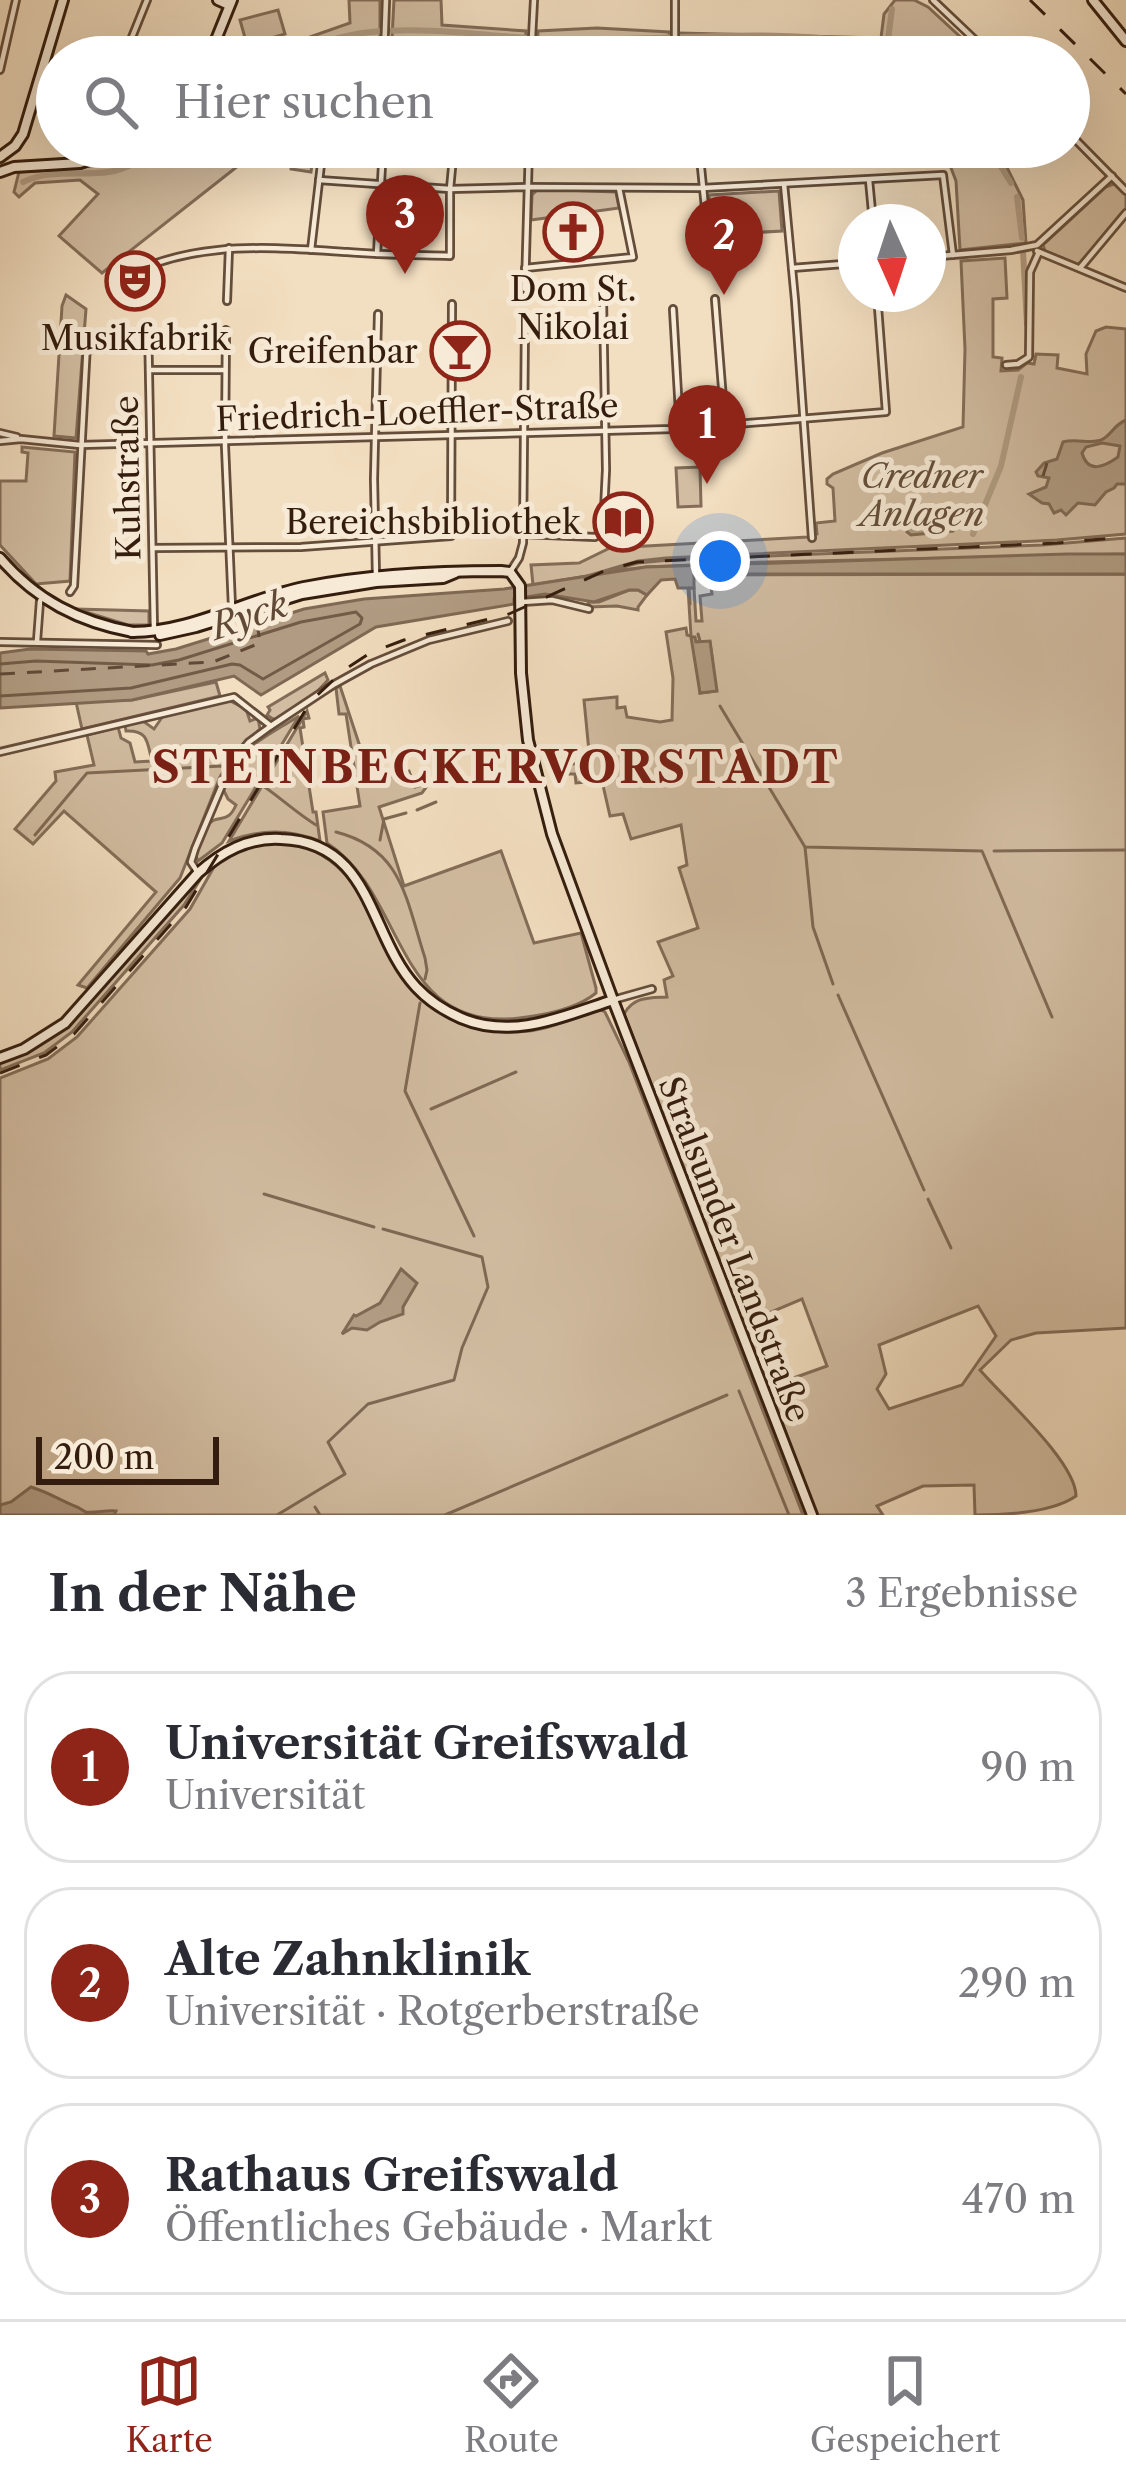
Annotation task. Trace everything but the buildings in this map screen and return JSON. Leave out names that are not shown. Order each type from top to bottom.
[{"type":"main road","points":[[53,36],[64,0]]},
{"type":"main road","points":[[217,36],[231,2],[218,0]]},
{"type":"main road","points":[[1093,0],[1126,41]]},
{"type":"main road","points":[[0,157],[23,134],[36,92]]},
{"type":"main road","points":[[0,172],[36,166]]},
{"type":"main road","points":[[0,558],[49,602],[92,622],[157,635],[301,588],[456,572],[510,572]]},
{"type":"main road","name":"Stralsunder Landstraße","points":[[510,572],[520,586],[522,600],[521,673],[528,740],[552,834],[812,1515]]},
{"type":"main road","points":[[132,632],[177,627],[233,612]]},
{"type":"main road","points":[[0,1058],[65,1023],[198,873],[217,857],[255,840],[296,840],[324,850],[347,868],[416,987],[464,1020],[494,1026],[545,1024],[613,1000]]},
{"type":"street","points":[[0,70],[16,0]]},
{"type":"street","points":[[132,36],[147,0]]},
{"type":"street","points":[[385,36],[386,0]]},
{"type":"street","points":[[532,36],[534,0]]},
{"type":"street","points":[[674,36],[675,0]]},
{"type":"street","points":[[924,0],[936,3],[971,36]]},
{"type":"street","points":[[1090,154],[1126,191]]},
{"type":"street","points":[[310,250],[320,168]]},
{"type":"street","points":[[377,254],[382,168]]},
{"type":"street","points":[[110,285],[193,252],[230,248],[450,256],[452,168]]},
{"type":"street","points":[[525,289],[527,168]]},
{"type":"street","points":[[701,168],[708,238]]},
{"type":"street","points":[[319,180],[450,189],[702,188],[943,175],[952,255]]},
{"type":"street","points":[[1006,365],[1029,357],[1034,249],[1112,176]]},
{"type":"street","points":[[869,180],[871,204]]},
{"type":"street","points":[[784,184],[812,538]]},
{"type":"street","points":[[525,268],[633,257],[619,188]]},
{"type":"street","points":[[1078,270],[1126,213]]},
{"type":"street","points":[[227,302],[230,248]]},
{"type":"street","points":[[946,256],[1034,249],[1126,288]]},
{"type":"street","points":[[792,268],[838,264]]},
{"type":"street","points":[[148,268],[148,294]]},
{"type":"street","points":[[715,299],[725,425]]},
{"type":"street","points":[[523,534],[600,536],[603,531],[603,301]]},
{"type":"street","points":[[153,548],[301,548],[451,536],[452,304]]},
{"type":"street","points":[[673,309],[680,429]]},
{"type":"street","name":"Friedrich-Loeffler-Straße","points":[[0,437],[10,434],[21,440],[80,445],[680,429],[886,412],[878,312]]},
{"type":"street","points":[[376,579],[378,314]]},
{"type":"street","points":[[510,572],[521,554],[523,534],[525,321]]},
{"type":"street","name":"Kuhstraße","points":[[148,323],[154,631]]},
{"type":"street","points":[[226,331],[225,441],[233,612]]},
{"type":"street","points":[[70,592],[87,343]]},
{"type":"street","points":[[149,370],[224,370]]},
{"type":"street","points":[[522,600],[552,600],[589,609]]},
{"type":"street","points":[[37,641],[40,601]]},
{"type":"street","points":[[198,873],[192,859],[231,764],[249,742],[371,664],[430,640],[508,621]]},
{"type":"street","points":[[0,642],[157,645]]},
{"type":"street","points":[[0,752],[234,697],[271,726]]},
{"type":"street","points":[[613,1000],[652,989]]},
{"type":"green space","points":[[349,0],[380,0],[380,36],[313,36],[350,23]]},
{"type":"green space","points":[[394,0],[441,0],[442,25],[526,31],[526,36],[392,36]]},
{"type":"green space","points":[[895,0],[914,0],[959,36],[881,36],[884,14]]},
{"type":"green space","points":[[278,10],[285,34],[244,36],[240,20]]},
{"type":"green space","points":[[597,28],[669,32],[669,36],[538,36],[538,31]]},
{"type":"green space","points":[[679,33],[800,36],[679,36]]},
{"type":"green space","points":[[235,168],[102,273],[59,236],[98,194],[80,180],[35,183],[19,197],[14,192],[19,172]]},
{"type":"green space","points":[[951,168],[1007,168],[1023,200],[1026,243],[960,250]]},
{"type":"green space","points":[[1116,183],[1126,194],[1126,209],[1078,267],[1045,251],[1043,245]]},
{"type":"green space","points":[[538,189],[616,192],[619,208],[531,220],[532,195]]},
{"type":"green space","points":[[779,191],[782,231],[711,235],[709,195]]},
{"type":"green space","name":"Credner Anlagen","points":[[1005,258],[1007,298],[993,299],[993,357],[1002,358],[1001,371],[1034,364],[1036,354],[1058,355],[1057,368],[1087,374],[1086,354],[1096,331],[1126,329],[1126,534],[666,558],[533,585],[531,565],[579,563],[610,548],[817,534],[816,523],[835,521],[833,488],[827,484],[833,474],[963,427],[961,261]]},
{"type":"green space","points":[[66,295],[86,309],[76,438],[54,436]]},
{"type":"green space","points":[[22,447],[75,452],[70,581],[36,584],[0,545],[0,481],[26,481],[28,453]]},
{"type":"green space","points":[[700,467],[701,506],[678,507],[676,468]]},
{"type":"green space","points":[[1126,538],[1126,554],[767,562],[605,572],[669,560]]},
{"type":"green space","points":[[1126,574],[1126,1328],[1036,1333],[1011,1340],[980,1370],[1064,1466],[1076,1496],[1066,1502],[1027,1512],[975,1515],[974,1485],[923,1486],[877,1506],[883,1515],[816,1515],[624,1014],[638,1001],[667,997],[664,980],[673,976],[658,942],[698,928],[679,868],[687,865],[681,825],[631,839],[623,814],[610,816],[602,781],[576,783],[575,774],[567,774],[566,765],[590,762],[584,700],[617,697],[617,708],[625,707],[627,717],[672,720],[673,678],[666,632],[686,628],[691,636],[688,588],[694,588],[696,621],[702,621],[700,596],[712,594],[709,575]],"holes":[[[696,642],[710,642],[716,691],[700,693]],[[802,1299],[827,1366],[774,1385],[750,1321]],[[978,1306],[996,1336],[962,1385],[889,1409],[877,1389],[886,1374],[879,1345]]]},
{"type":"green space","points":[[629,590],[647,595],[638,610],[590,607],[588,602],[599,602]]},
{"type":"green space","points":[[76,609],[149,611],[149,625],[128,625]]},
{"type":"green space","points":[[325,673],[328,680],[311,698],[279,719],[267,715],[268,707]]},
{"type":"green space","points":[[216,682],[220,696],[82,729],[76,702],[132,700]]},
{"type":"green space","points":[[340,686],[372,783],[409,771],[415,787],[430,782],[422,793],[379,807],[404,886],[501,851],[534,943],[581,933],[596,993],[545,1014],[483,1018],[451,1006],[426,985],[374,895],[353,866],[327,843],[323,812],[360,806],[346,714],[339,714],[336,688]]},
{"type":"green space","points":[[228,700],[246,709],[250,721],[258,718],[260,729],[234,753],[220,777],[180,878],[87,988],[78,985],[156,892],[64,811],[33,844],[15,829],[56,781],[55,772],[94,765],[87,735],[118,727],[121,738],[130,743],[135,762],[152,761],[146,739],[126,731],[125,725],[143,721],[154,729],[163,716]]},
{"type":"green space","points":[[307,711],[309,718],[303,719],[300,728],[320,841],[275,832],[229,841]]},
{"type":"green space","points":[[299,716],[222,843],[198,861],[195,853],[205,829],[229,815],[236,805],[223,789],[238,762],[253,745]]},
{"type":"green space","points":[[280,842],[320,854],[349,879],[409,981],[436,1010],[475,1028],[529,1031],[605,1012],[629,1062],[803,1515],[0,1515],[0,1078],[48,1059],[77,1037],[190,909],[218,860],[256,844]]},
{"type":"green space","points":[[207,869],[184,905],[72,1032],[44,1053],[0,1070],[0,1061],[48,1040],[81,1013]]},
{"type":"water","points":[[1126,420],[1126,484],[1117,484],[1095,505],[1078,503],[1066,515],[1061,510],[1054,513],[1049,504],[1029,494],[1046,487],[1049,478],[1036,472],[1057,459],[1063,442],[1099,441]],"holes":[[[1102,443],[1120,446],[1118,457],[1097,467],[1088,464],[1082,453]]]},
{"type":"water","points":[[940,507],[962,516],[953,531],[907,532],[910,519],[926,520]]},
{"type":"water","points":[[1126,554],[1126,574],[694,574],[694,588],[678,588],[675,579],[661,580],[647,595],[629,590],[594,602],[545,594],[514,599],[514,604],[376,627],[261,695],[234,676],[132,700],[0,708],[0,653],[30,649],[148,654],[304,609],[364,599],[504,589],[646,567]]},
{"type":"water","points":[[691,637],[696,642],[710,641],[717,691],[700,693]]},
{"type":"water","points":[[401,1269],[417,1283],[403,1314],[367,1330],[352,1328],[342,1334],[354,1315],[380,1303]]},
{"type":"water","points":[[31,1487],[86,1512],[116,1511],[114,1515],[0,1515],[0,1505]]},
{"type":"waterway","points":[[888,36],[892,9]]},
{"type":"waterway","points":[[348,36],[397,30],[503,36]]},
{"type":"waterway","points":[[23,182],[54,174],[123,168]]},
{"type":"waterway","points":[[1002,168],[1011,183]]},
{"type":"waterway","points":[[1017,197],[1022,238]]},
{"type":"waterway","points":[[1023,251],[1027,324]]},
{"type":"waterway","points":[[973,534],[1001,466],[1021,377]]},
{"type":"waterway","points":[[689,588],[690,604]]},
{"type":"waterway","points":[[698,634],[700,641]]},
{"type":"waterway","points":[[720,706],[805,847],[982,851],[1052,1017]]},
{"type":"waterway","points":[[35,835],[87,773],[222,766],[260,784],[316,825]]},
{"type":"waterway","points":[[417,810],[436,802]]},
{"type":"waterway","points":[[380,840],[384,819],[406,813]]},
{"type":"waterway","points":[[336,832],[358,840],[389,864],[406,897],[425,958],[425,979]]},
{"type":"waterway","points":[[805,847],[813,927],[833,984]]},
{"type":"waterway","points":[[994,851],[1126,850]]},
{"type":"waterway","points":[[838,995],[924,1190]]},
{"type":"waterway","points":[[420,1003],[405,1091],[474,1236]]},
{"type":"waterway","points":[[431,1109],[516,1072]]},
{"type":"waterway","points":[[264,1194],[374,1227]]},
{"type":"waterway","points":[[928,1199],[951,1248]]},
{"type":"waterway","points":[[277,1515],[345,1474],[328,1442],[368,1404],[454,1380],[488,1287],[482,1257],[383,1229]]},
{"type":"waterway","points":[[739,1391],[789,1515]]},
{"type":"waterway","points":[[445,1515],[727,1395]]},
{"type":"waterway","points":[[315,1507],[320,1515]]},
{"type":"ferry route","points":[[1043,476],[1047,463]]},
{"type":"ferry route","points":[[0,674],[213,662],[260,643],[257,623]]},
{"type":"railway","points":[[1030,0],[1067,36]]},
{"type":"railway","points":[[1090,59],[1126,94]]},
{"type":"railway","points":[[0,1073],[46,1055],[74,1034],[186,907],[311,701],[370,653],[509,614],[604,571],[637,562],[1126,537]]},
{"type":"place","name":"Dom St. Nikolai","points":[[573,232]]},
{"type":"place","name":"Rathaus Greifswald","points":[[405,274]]},
{"type":"place","name":"Musikfabrik","points":[[135,281]]},
{"type":"place","name":"Alte Zahnklinik","points":[[724,295]]},
{"type":"place","name":"Greifenbar","points":[[460,351]]},
{"type":"place","name":"Universität Greifswald","points":[[707,484]]},
{"type":"place","name":"Bereichsbibliothek","points":[[623,522]]},
{"type":"district","name":"STEINBECKERVORSTADT","points":[[496,767]]},
{"type":"water label","name":"Ryck","points":[[249,615]]}]
